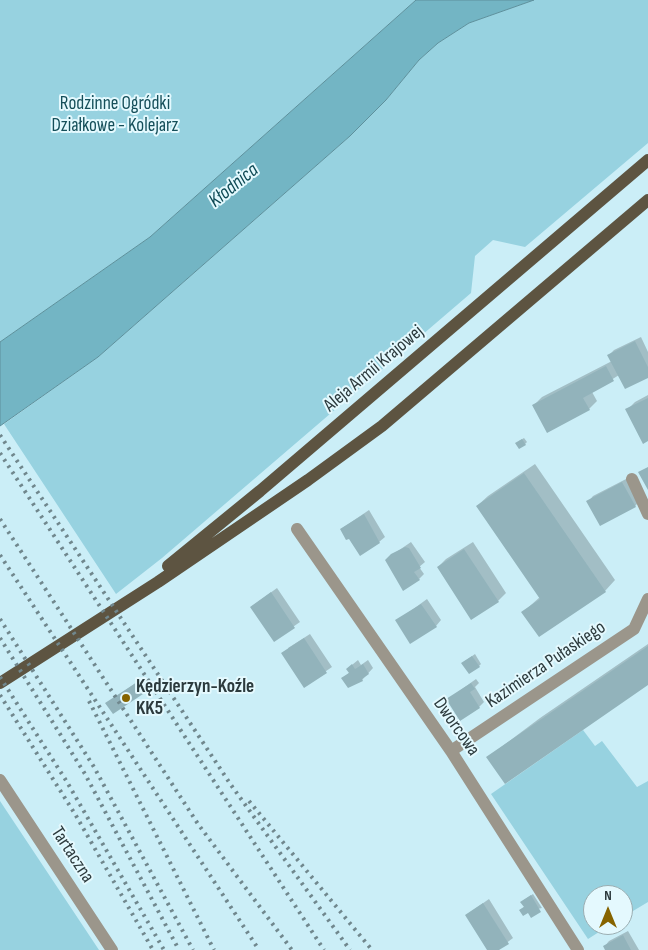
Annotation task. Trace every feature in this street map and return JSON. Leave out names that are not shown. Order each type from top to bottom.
[{"type":"main road","name":"Aleja Armii Krajowej","points":[[122,605],[260,491],[648,160]]},
{"type":"main road","name":"Aleja Armii Krajowej","points":[[0,683],[122,605],[308,480],[382,426],[648,200]]},
{"type":"street","points":[[632,479],[648,514]]},
{"type":"street","name":"Dworcowa","points":[[297,529],[451,751],[578,950]]},
{"type":"street","name":"Kazimierza Pułaskiego","points":[[451,751],[634,629],[648,599]]},
{"type":"street","name":"Tartaczna","points":[[0,780],[112,950]]},
{"type":"green space","name":"Rodzinne Ogródki Działkowe - Kolejarz","points":[[0,0],[416,0],[150,237],[0,342]]},
{"type":"green space","points":[[534,0],[648,0],[648,143],[525,247],[493,240],[475,256],[471,293],[162,558],[116,594],[4,424],[98,357],[350,136],[386,100],[419,60],[438,43],[469,23]]},
{"type":"green space","points":[[583,730],[595,746],[602,741],[637,787],[648,781],[648,902],[633,911],[633,885],[583,885],[583,932],[491,794]]},
{"type":"green space","points":[[0,801],[99,950],[0,950]]},
{"type":"green space","points":[[585,935],[594,935],[588,939]]},
{"type":"water","name":"Kłodnica","points":[[416,0],[534,0],[469,23],[438,43],[419,60],[386,100],[350,136],[98,357],[0,426],[0,342],[150,237]]},
{"type":"building","points":[[635,341],[648,367],[648,378],[625,389],[607,355]]},
{"type":"building","points":[[606,366],[614,381],[583,398],[590,410],[547,433],[532,405]]},
{"type":"building","points":[[648,398],[648,441],[643,444],[625,409]]},
{"type":"building","points":[[522,439],[526,445],[519,449],[515,443]]},
{"type":"building","points":[[648,467],[648,490],[638,472]]},
{"type":"building","points":[[524,473],[606,592],[539,637],[521,612],[540,599],[476,506]]},
{"type":"building","points":[[622,482],[636,507],[600,526],[586,501]]},
{"type":"building","points":[[364,514],[380,543],[360,556],[349,539],[346,540],[340,529]]},
{"type":"building","points":[[405,547],[409,548],[421,568],[414,572],[420,580],[403,591],[385,560],[391,554]]},
{"type":"building","points":[[464,549],[499,602],[471,620],[437,567]]},
{"type":"building","points":[[271,592],[295,628],[274,642],[250,607]]},
{"type":"building","points":[[421,604],[437,627],[410,644],[395,620]]},
{"type":"building","points":[[304,638],[327,673],[304,688],[281,653]]},
{"type":"building","points":[[648,646],[648,685],[505,784],[486,757]]},
{"type":"building","points":[[472,656],[480,667],[469,674],[461,663]]},
{"type":"building","points":[[352,664],[355,669],[363,664],[369,674],[362,679],[363,681],[348,688],[341,678],[349,673],[346,669]]},
{"type":"building","name":"Kędzierzyn-Koźle KK5","points":[[139,681],[146,692],[113,714],[105,703]]},
{"type":"building","points":[[471,683],[475,689],[470,692],[480,708],[460,721],[446,699]]},
{"type":"building","points":[[531,895],[541,912],[531,918],[528,913],[523,916],[519,910],[524,907],[520,902]]},
{"type":"building","points":[[483,903],[509,944],[499,950],[487,950],[465,915]]},
{"type":"building","points":[[623,935],[631,950],[605,950],[603,946]]},
{"type":"railway","points":[[0,435],[231,785],[350,950]]},
{"type":"railway","points":[[0,453],[324,950]]},
{"type":"railway","points":[[0,519],[198,824],[292,950]]},
{"type":"railway","points":[[0,555],[259,950]]},
{"type":"railway","points":[[0,619],[94,767],[193,950]]},
{"type":"railway","points":[[0,638],[85,774],[179,950]]},
{"type":"railway","points":[[0,677],[67,782],[164,950]]},
{"type":"railway","points":[[0,695],[75,814],[153,950]]},
{"type":"railway","points":[[89,701],[214,950]]},
{"type":"railway","points":[[249,801],[372,950]]},
{"type":"place","name":"Kędzierzyn-Koźle KK5","points":[[126,698]]}]
